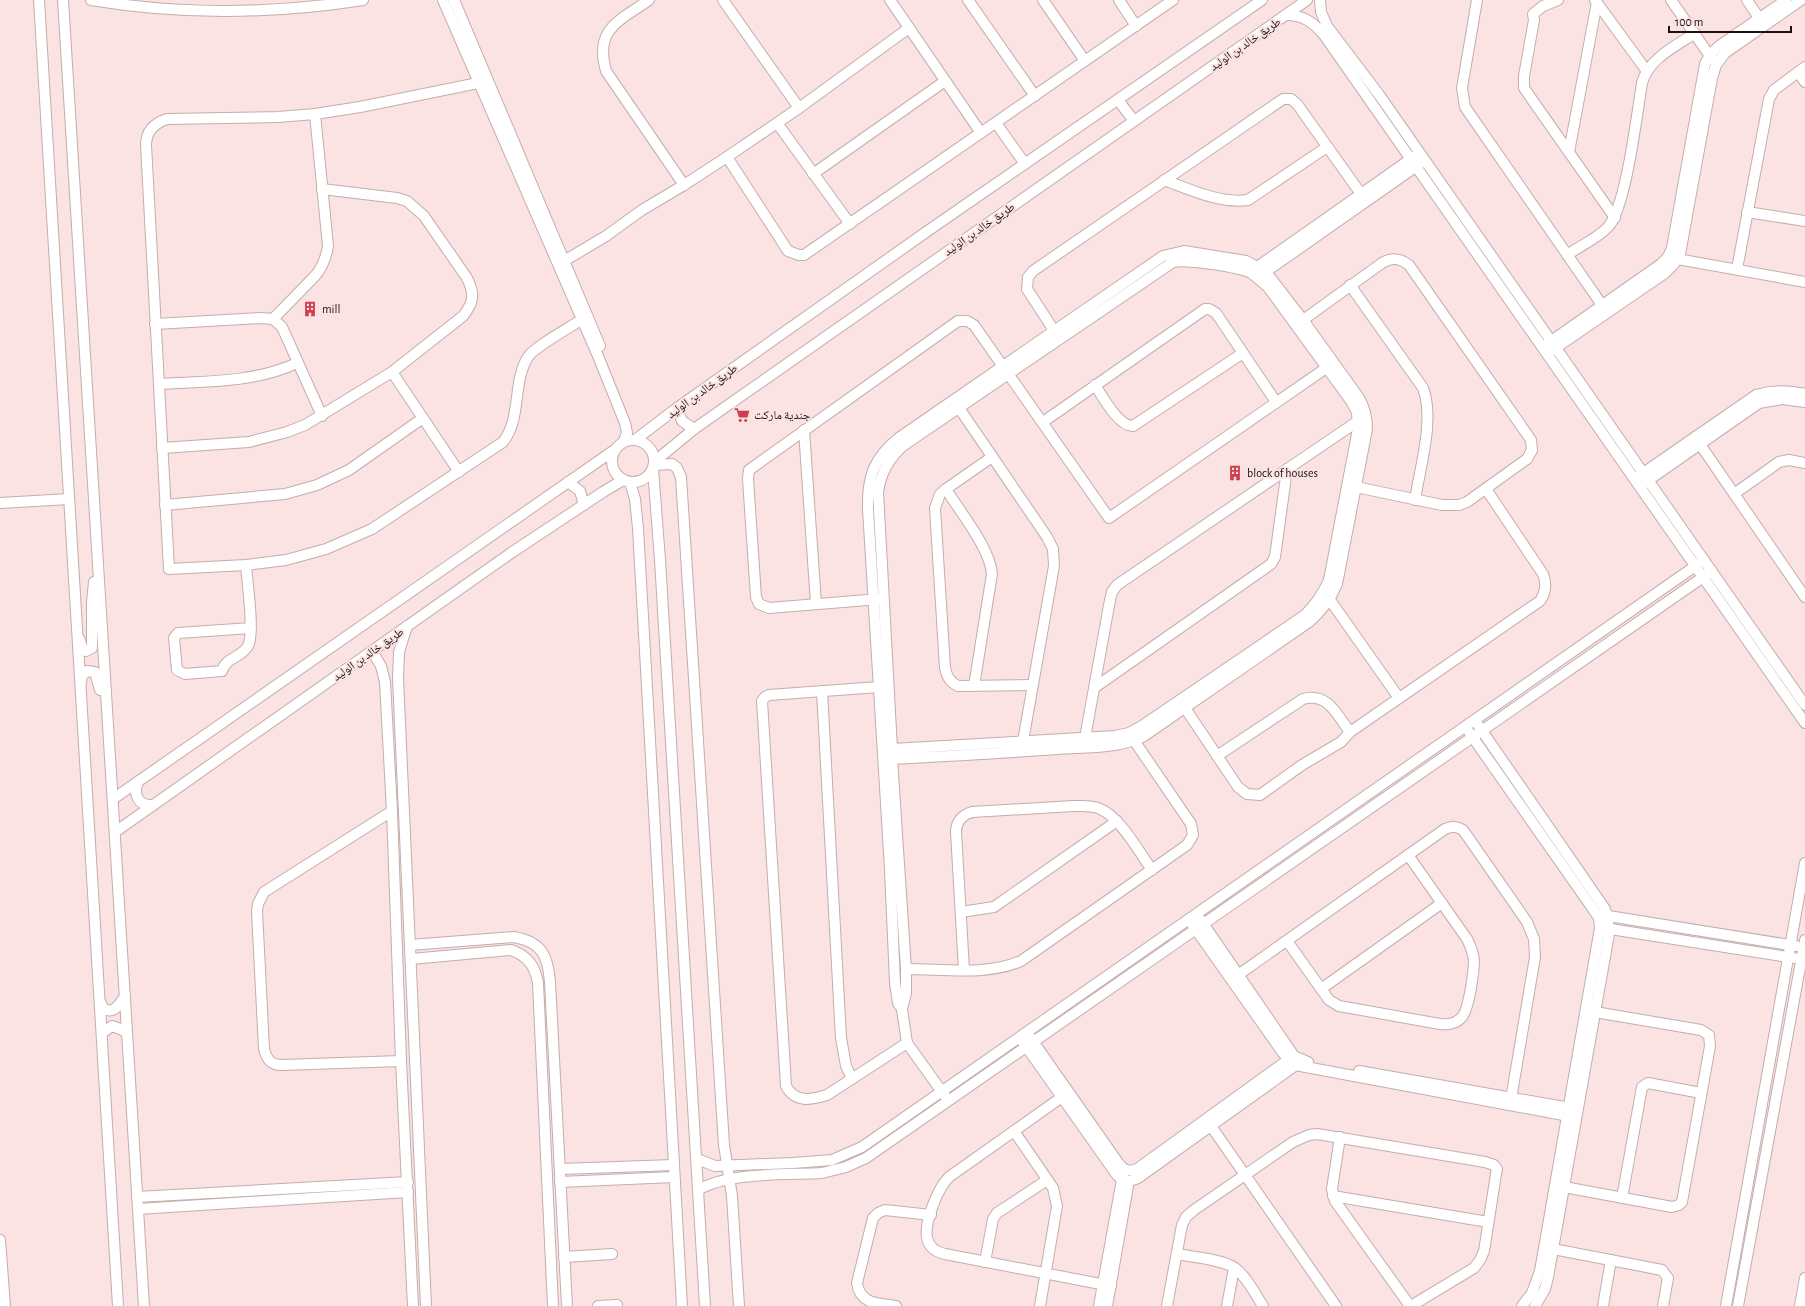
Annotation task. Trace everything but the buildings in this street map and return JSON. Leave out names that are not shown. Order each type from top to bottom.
[{"type":"street","points":[[39,0],[118,1306]]},
{"type":"street","points":[[63,0],[97,567],[102,626],[106,721],[113,799],[144,1306]]},
{"type":"street","points":[[91,0],[154,8],[236,11],[288,9],[363,0]]},
{"type":"street","points":[[134,0],[217,5],[255,5],[320,0]]},
{"type":"street","points":[[443,0],[483,82],[560,262],[629,415],[630,440]]},
{"type":"street","points":[[454,0],[483,82]]},
{"type":"street","points":[[649,0],[612,26],[604,40],[602,56],[606,71],[684,185]]},
{"type":"street","points":[[723,0],[799,108]]},
{"type":"street","points":[[890,0],[981,133]]},
{"type":"street","points":[[968,0],[1035,96]]},
{"type":"street","points":[[1043,0],[1085,61]]},
{"type":"street","points":[[1119,0],[1136,26]]},
{"type":"street","points":[[727,157],[788,251],[799,255],[809,253],[1173,0]]},
{"type":"street","name":"طريق خالد بن الوليد","points":[[630,440],[1262,0]]},
{"type":"street","name":"طريق خالد بن الوليد","points":[[654,466],[694,429],[1307,0]]},
{"type":"street","points":[[1320,0],[1321,12],[1327,26],[1380,96],[1423,157],[1637,482],[1700,563],[1805,705]]},
{"type":"street","points":[[1477,0],[1462,88],[1465,107],[1602,305]]},
{"type":"street","points":[[1558,0],[1543,6],[1533,14],[1534,20],[1523,83],[1526,92],[1615,218]]},
{"type":"street","points":[[1671,0],[1716,65]]},
{"type":"street","points":[[1747,0],[1759,18]]},
{"type":"street","points":[[1673,258],[1672,248],[1703,76],[1710,55],[1719,46],[1786,0]]},
{"type":"street","points":[[1549,347],[1665,272],[1673,258],[1692,191],[1712,78],[1716,65],[1725,53],[1801,0]]},
{"type":"street","points":[[1569,152],[1596,1]]},
{"type":"street","points":[[1596,1],[1646,70]]},
{"type":"street","points":[[1286,15],[1305,18],[1320,30],[1413,163],[1646,476],[1700,563]]},
{"type":"street","points":[[560,262],[606,236],[642,210],[727,157],[799,108],[909,28]]},
{"type":"street","points":[[1567,255],[1607,228],[1615,218],[1622,196],[1642,82],[1646,70],[1654,62],[1695,33]]},
{"type":"street","points":[[1737,269],[1770,96],[1774,90],[1802,70],[1805,82]]},
{"type":"street","points":[[813,174],[945,81]]},
{"type":"street","points":[[483,82],[363,107],[315,114],[278,118],[167,119],[158,122],[152,128],[147,136],[146,145],[169,569],[246,565],[286,560],[326,550],[349,540],[392,516],[503,442],[512,426],[522,371],[527,358],[537,348],[581,320]]},
{"type":"street","points":[[1055,332],[1027,289],[1028,277],[1032,271],[1283,99],[1291,99],[1297,104],[1361,194]]},
{"type":"street","points":[[1118,100],[1134,121]]},
{"type":"street","points":[[273,319],[315,276],[324,262],[328,246],[315,114]]},
{"type":"street","points":[[777,123],[850,224]]},
{"type":"street","points":[[996,123],[1025,164]]},
{"type":"street","points":[[1164,180],[1221,198],[1241,201],[1248,200],[1327,147]]},
{"type":"street","points":[[1258,272],[1361,194],[1423,157]]},
{"type":"street","points":[[948,1101],[907,1043],[902,1009],[906,993],[906,969],[888,754],[879,599],[868,492],[870,476],[877,461],[887,448],[896,441],[1172,262],[1186,261],[1258,272],[1413,163]]},
{"type":"street","points":[[162,448],[249,442],[268,438],[305,425],[392,372],[463,316],[471,305],[473,296],[471,286],[424,216],[407,201],[397,198],[322,189]]},
{"type":"street","points":[[1747,212],[1805,221]]},
{"type":"street","points":[[888,754],[1119,745],[1185,708],[1309,622],[1321,612],[1330,600],[1337,584],[1340,546],[1358,421],[1357,412],[1303,320],[1246,261],[1184,251],[1170,253],[1055,332],[1041,347]]},
{"type":"street","points":[[1549,347],[1602,305],[1661,264],[1673,258],[1805,282]]},
{"type":"street","points":[[1303,320],[1387,260],[1399,259],[1409,265],[1531,440],[1532,450],[1527,459],[1486,489],[1459,505],[1450,506],[1415,500],[1356,487]]},
{"type":"street","points":[[560,262],[581,320],[598,356],[625,423],[630,440]]},
{"type":"street","points":[[888,754],[1023,741],[1115,736],[1131,737],[1142,726],[1304,615],[1322,596],[1340,546],[1356,487],[1367,429],[1367,418],[1364,407],[1358,398],[1268,288],[1258,272]]},
{"type":"street","points":[[1350,285],[1423,388],[1426,397],[1428,418],[1415,500]]},
{"type":"street","points":[[1043,422],[1205,310],[1209,309],[1216,313],[1276,402]]},
{"type":"street","points":[[156,324],[261,318],[273,319],[282,327],[322,416]]},
{"type":"street","points":[[879,599],[769,608],[759,604],[756,597],[752,548],[748,479],[749,470],[958,322],[966,321],[974,325],[1007,370],[1109,518],[1330,365]]},
{"type":"street","points":[[1095,385],[1121,422],[1128,426],[1133,426],[1243,353]]},
{"type":"street","points":[[159,384],[253,378],[283,370],[297,363]]},
{"type":"street","points":[[902,1009],[898,1003],[895,983],[888,754],[879,687],[878,492],[885,466],[895,452],[959,408],[1007,370]]},
{"type":"street","points":[[392,372],[459,472]]},
{"type":"street","points":[[1637,482],[1697,441],[1756,395],[1780,390],[1803,397]]},
{"type":"street","points":[[677,408],[682,421],[694,429]]},
{"type":"street","points":[[959,408],[1047,537],[1055,556],[1023,741]]},
{"type":"street","points":[[165,505],[285,494],[317,485],[349,470],[423,418]]},
{"type":"street","points":[[1085,738],[1112,592],[1117,585],[1358,421]]},
{"type":"street","points":[[804,430],[816,604]]},
{"type":"street","points":[[113,799],[630,440],[647,444],[651,449],[654,466],[661,567],[705,1306]]},
{"type":"street","points":[[1697,441],[1805,597]]},
{"type":"street","points":[[614,451],[611,457],[613,471],[627,481],[635,499],[638,536],[682,1306]]},
{"type":"street","points":[[992,456],[940,494],[935,508],[945,668],[947,676],[951,682],[958,686],[1033,685]]},
{"type":"street","points":[[1734,494],[1779,462],[1789,460],[1805,463]]},
{"type":"street","points":[[627,481],[643,479],[654,466],[672,464],[677,468],[681,478],[726,1167],[732,1196],[739,1306]]},
{"type":"street","points":[[1094,688],[1271,564],[1275,557],[1287,469]]},
{"type":"street","name":"طريق خالد بن الوليد","points":[[115,832],[407,626],[584,505],[627,481]]},
{"type":"street","points":[[568,482],[580,491],[584,505]]},
{"type":"street","points":[[946,489],[986,551],[992,568],[974,686]]},
{"type":"street","points":[[1185,708],[1243,792],[1256,796],[1260,795],[1302,765],[1341,742],[1350,732],[1540,601],[1546,585],[1543,574],[1486,489]]},
{"type":"street","points":[[0,503],[69,499]]},
{"type":"street","points":[[697,1159],[715,1166],[726,1167],[832,1160],[852,1153],[942,1092],[1700,563]]},
{"type":"street","points":[[246,565],[251,628],[251,637],[246,648],[237,656],[227,661],[222,671],[185,674],[177,670],[174,638],[178,633],[251,628]]},
{"type":"street","points":[[76,602],[82,648],[89,650],[92,648],[92,602],[97,567]]},
{"type":"street","points":[[698,1190],[716,1181],[729,1178],[822,1173],[852,1165],[866,1158],[1708,574]]},
{"type":"street","points":[[1708,574],[1805,724]]},
{"type":"street","points":[[1666,587],[1673,598]]},
{"type":"street","points":[[1330,600],[1399,698]]},
{"type":"street","points":[[407,626],[399,652],[398,678],[426,1306]]},
{"type":"street","points":[[372,651],[381,666],[385,682],[392,811],[401,1061],[413,1306]]},
{"type":"street","points":[[80,685],[82,676],[87,671],[95,672],[98,678],[106,721]]},
{"type":"street","points":[[879,687],[769,695],[762,701],[785,1080],[789,1092],[800,1099],[812,1099],[827,1095],[907,1043]]},
{"type":"street","points":[[822,691],[842,1038],[846,1066],[852,1080]]},
{"type":"street","points":[[1217,756],[1303,699],[1309,697],[1322,699],[1328,702],[1350,732]]},
{"type":"street","points":[[387,720],[400,719]]},
{"type":"street","points":[[1475,720],[1600,903],[1607,916],[1549,1248],[1545,1289],[1534,1306]]},
{"type":"street","points":[[1466,727],[1605,928],[1595,1012],[1573,1113],[1564,1187],[1549,1248],[1532,1293],[1522,1306]]},
{"type":"street","points":[[906,969],[964,970],[1003,968],[1021,961],[1188,845],[1193,835],[1191,824],[1131,737]]},
{"type":"street","points":[[139,781],[135,791],[137,798],[142,803],[152,805]]},
{"type":"street","points":[[964,970],[956,827],[964,815],[972,812],[1087,806],[1099,808],[1117,821],[1152,870]]},
{"type":"street","points":[[392,811],[264,892],[258,904],[257,911],[264,1050],[269,1062],[275,1065],[282,1065],[401,1061]]},
{"type":"street","points":[[1340,814],[1347,824]]},
{"type":"street","points":[[961,912],[994,907],[1117,821]]},
{"type":"street","points":[[1238,980],[1287,941],[1408,855],[1451,826],[1458,826],[1463,830],[1531,930],[1534,943],[1535,957],[1510,1101]]},
{"type":"street","points":[[1287,941],[1321,989],[1330,1000],[1339,1006],[1440,1024],[1457,1022],[1463,1016],[1467,1008],[1474,960],[1467,939],[1408,855]]},
{"type":"street","points":[[1726,1306],[1805,863]]},
{"type":"street","points":[[1321,989],[1442,903]]},
{"type":"street","points":[[1596,914],[1790,945],[1804,944],[1738,1306]]},
{"type":"street","points":[[1193,917],[1301,1068],[1510,1101],[1573,1113]]},
{"type":"street","points":[[1605,928],[1802,959]]},
{"type":"street","points":[[410,945],[514,937],[526,939],[537,946],[544,954],[549,967],[567,1306]]},
{"type":"street","points":[[411,959],[511,950],[526,958],[536,971],[538,983],[553,1306]]},
{"type":"street","points":[[1142,952],[1149,962]]},
{"type":"street","points":[[100,1002],[104,1009],[112,1010],[120,1005],[125,996]]},
{"type":"street","points":[[1564,1187],[1672,1207],[1679,1206],[1682,1202],[1710,1041],[1706,1031],[1595,1012]]},
{"type":"street","points":[[102,1033],[109,1026],[112,1026],[123,1030],[127,1034]]},
{"type":"street","points":[[1023,1035],[1126,1176],[1107,1285],[1107,1306]]},
{"type":"street","points":[[1774,1039],[1787,1041]]},
{"type":"street","points":[[1030,1044],[1062,1097],[1126,1176],[1138,1178],[1211,1126],[1295,1060]]},
{"type":"street","points":[[1126,1176],[1295,1060]]},
{"type":"street","points":[[542,1074],[555,1073]]},
{"type":"street","points":[[1622,1198],[1642,1087],[1648,1083],[1701,1092]]},
{"type":"street","points":[[1062,1097],[949,1177],[937,1192],[927,1238],[930,1246],[936,1252],[1107,1285]]},
{"type":"street","points":[[1211,1126],[1336,1306]]},
{"type":"street","points":[[1014,1131],[1053,1188],[1057,1206],[1040,1306]]},
{"type":"street","points":[[1167,1306],[1182,1225],[1186,1217],[1300,1138],[1317,1134],[1340,1137],[1485,1162],[1494,1165],[1497,1169],[1484,1251],[1474,1268],[1410,1306],[1333,1196],[1332,1182],[1340,1137]]},
{"type":"street","points":[[793,1163],[794,1174]]},
{"type":"street","points":[[560,1169],[673,1165]]},
{"type":"street","points":[[560,1182],[674,1177]]},
{"type":"street","points":[[985,1262],[993,1219],[997,1213],[1047,1180]]},
{"type":"street","points":[[137,1197],[408,1187]]},
{"type":"street","points":[[138,1209],[408,1187]]},
{"type":"street","points":[[1333,1196],[1488,1222]]},
{"type":"street","points":[[896,1306],[870,1301],[862,1297],[858,1291],[857,1283],[873,1218],[878,1213],[885,1210],[931,1215]]},
{"type":"street","points":[[0,1240],[5,1306]]},
{"type":"street","points":[[1549,1248],[1662,1270],[1668,1278],[1664,1306]]},
{"type":"street","points":[[564,1257],[612,1254]]},
{"type":"street","points":[[1177,1254],[1225,1264],[1234,1268],[1241,1274],[1263,1306]]},
{"type":"street","points":[[1735,1257],[1747,1259]]},
{"type":"street","points":[[1603,1306],[1611,1260]]},
{"type":"street","points":[[1227,1306],[1234,1268]]},
{"type":"street","points":[[1800,1306],[1805,1278]]},
{"type":"street","points":[[552,1280],[565,1279]]},
{"type":"street","points":[[1099,1306],[1107,1285]]},
{"type":"street","points":[[598,1306],[617,1305]]},
{"type":"place","name":"mill","points":[[310,309]]},
{"type":"place","name":"جندية ماركت","points":[[742,415]]},
{"type":"place","name":"block of houses","points":[[1235,473]]}]
